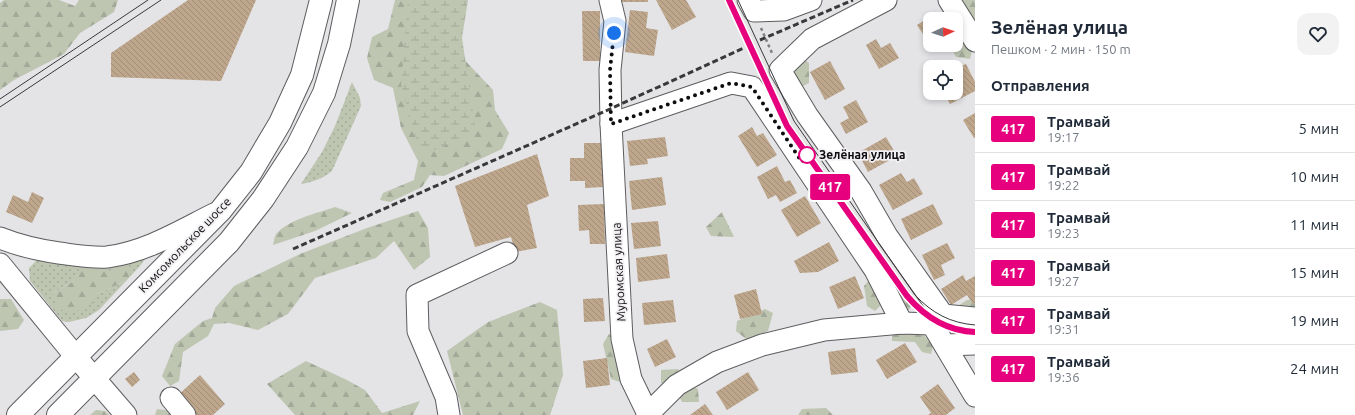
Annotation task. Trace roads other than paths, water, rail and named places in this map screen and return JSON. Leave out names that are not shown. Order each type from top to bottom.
[{"type":"main road","name":"Комсомольское шоссе","points":[[18,415],[221,210],[251,172],[280,123],[302,76],[322,0]]},
{"type":"main road","points":[[58,415],[228,242],[263,199],[297,147],[324,93],[339,44],[348,0]]},
{"type":"street","name":"Муромская улица","points":[[610,0],[615,21],[610,70],[611,124],[622,339],[630,379],[647,414]]},
{"type":"street","points":[[751,5],[784,10],[811,0]]},
{"type":"street","points":[[886,0],[812,39],[780,70],[807,115],[861,191],[938,319],[945,345],[975,396]]},
{"type":"street","points":[[949,0],[975,41]]},
{"type":"street","points":[[611,124],[731,83],[752,87],[875,270],[902,323]]},
{"type":"street","points":[[0,238],[30,249],[87,257],[107,257],[132,252],[149,246],[221,210]]},
{"type":"street","points":[[0,252],[30,249]]},
{"type":"street","points":[[30,249],[21,253],[15,259],[12,268],[6,271],[76,357],[126,415]]},
{"type":"street","points":[[449,415],[446,397],[418,331],[417,295],[507,252]]},
{"type":"street","points":[[647,414],[677,385],[717,362],[762,345],[824,330],[938,319],[975,318]]},
{"type":"street","points":[[945,345],[975,344]]},
{"type":"street","points":[[171,398],[185,415]]},
{"type":"tram line","points":[[0,99],[148,0]]},
{"type":"tram line","points":[[0,107],[161,0]]},
{"type":"tram line","points":[[729,0],[787,126],[907,296],[914,304],[937,322],[955,329],[975,332]]},
{"type":"tram line","name":"417","points":[[729,0],[787,126],[907,296],[922,312],[939,324],[967,332],[975,332]]},
{"type":"tram line","points":[[738,0],[794,121],[915,295],[928,307],[942,316],[957,322],[975,325]]},
{"type":"railway","points":[[760,40],[853,0]]},
{"type":"railway","points":[[293,249],[744,48]]},
{"type":"place","name":"Зелёная улица","points":[[807,155]]}]
